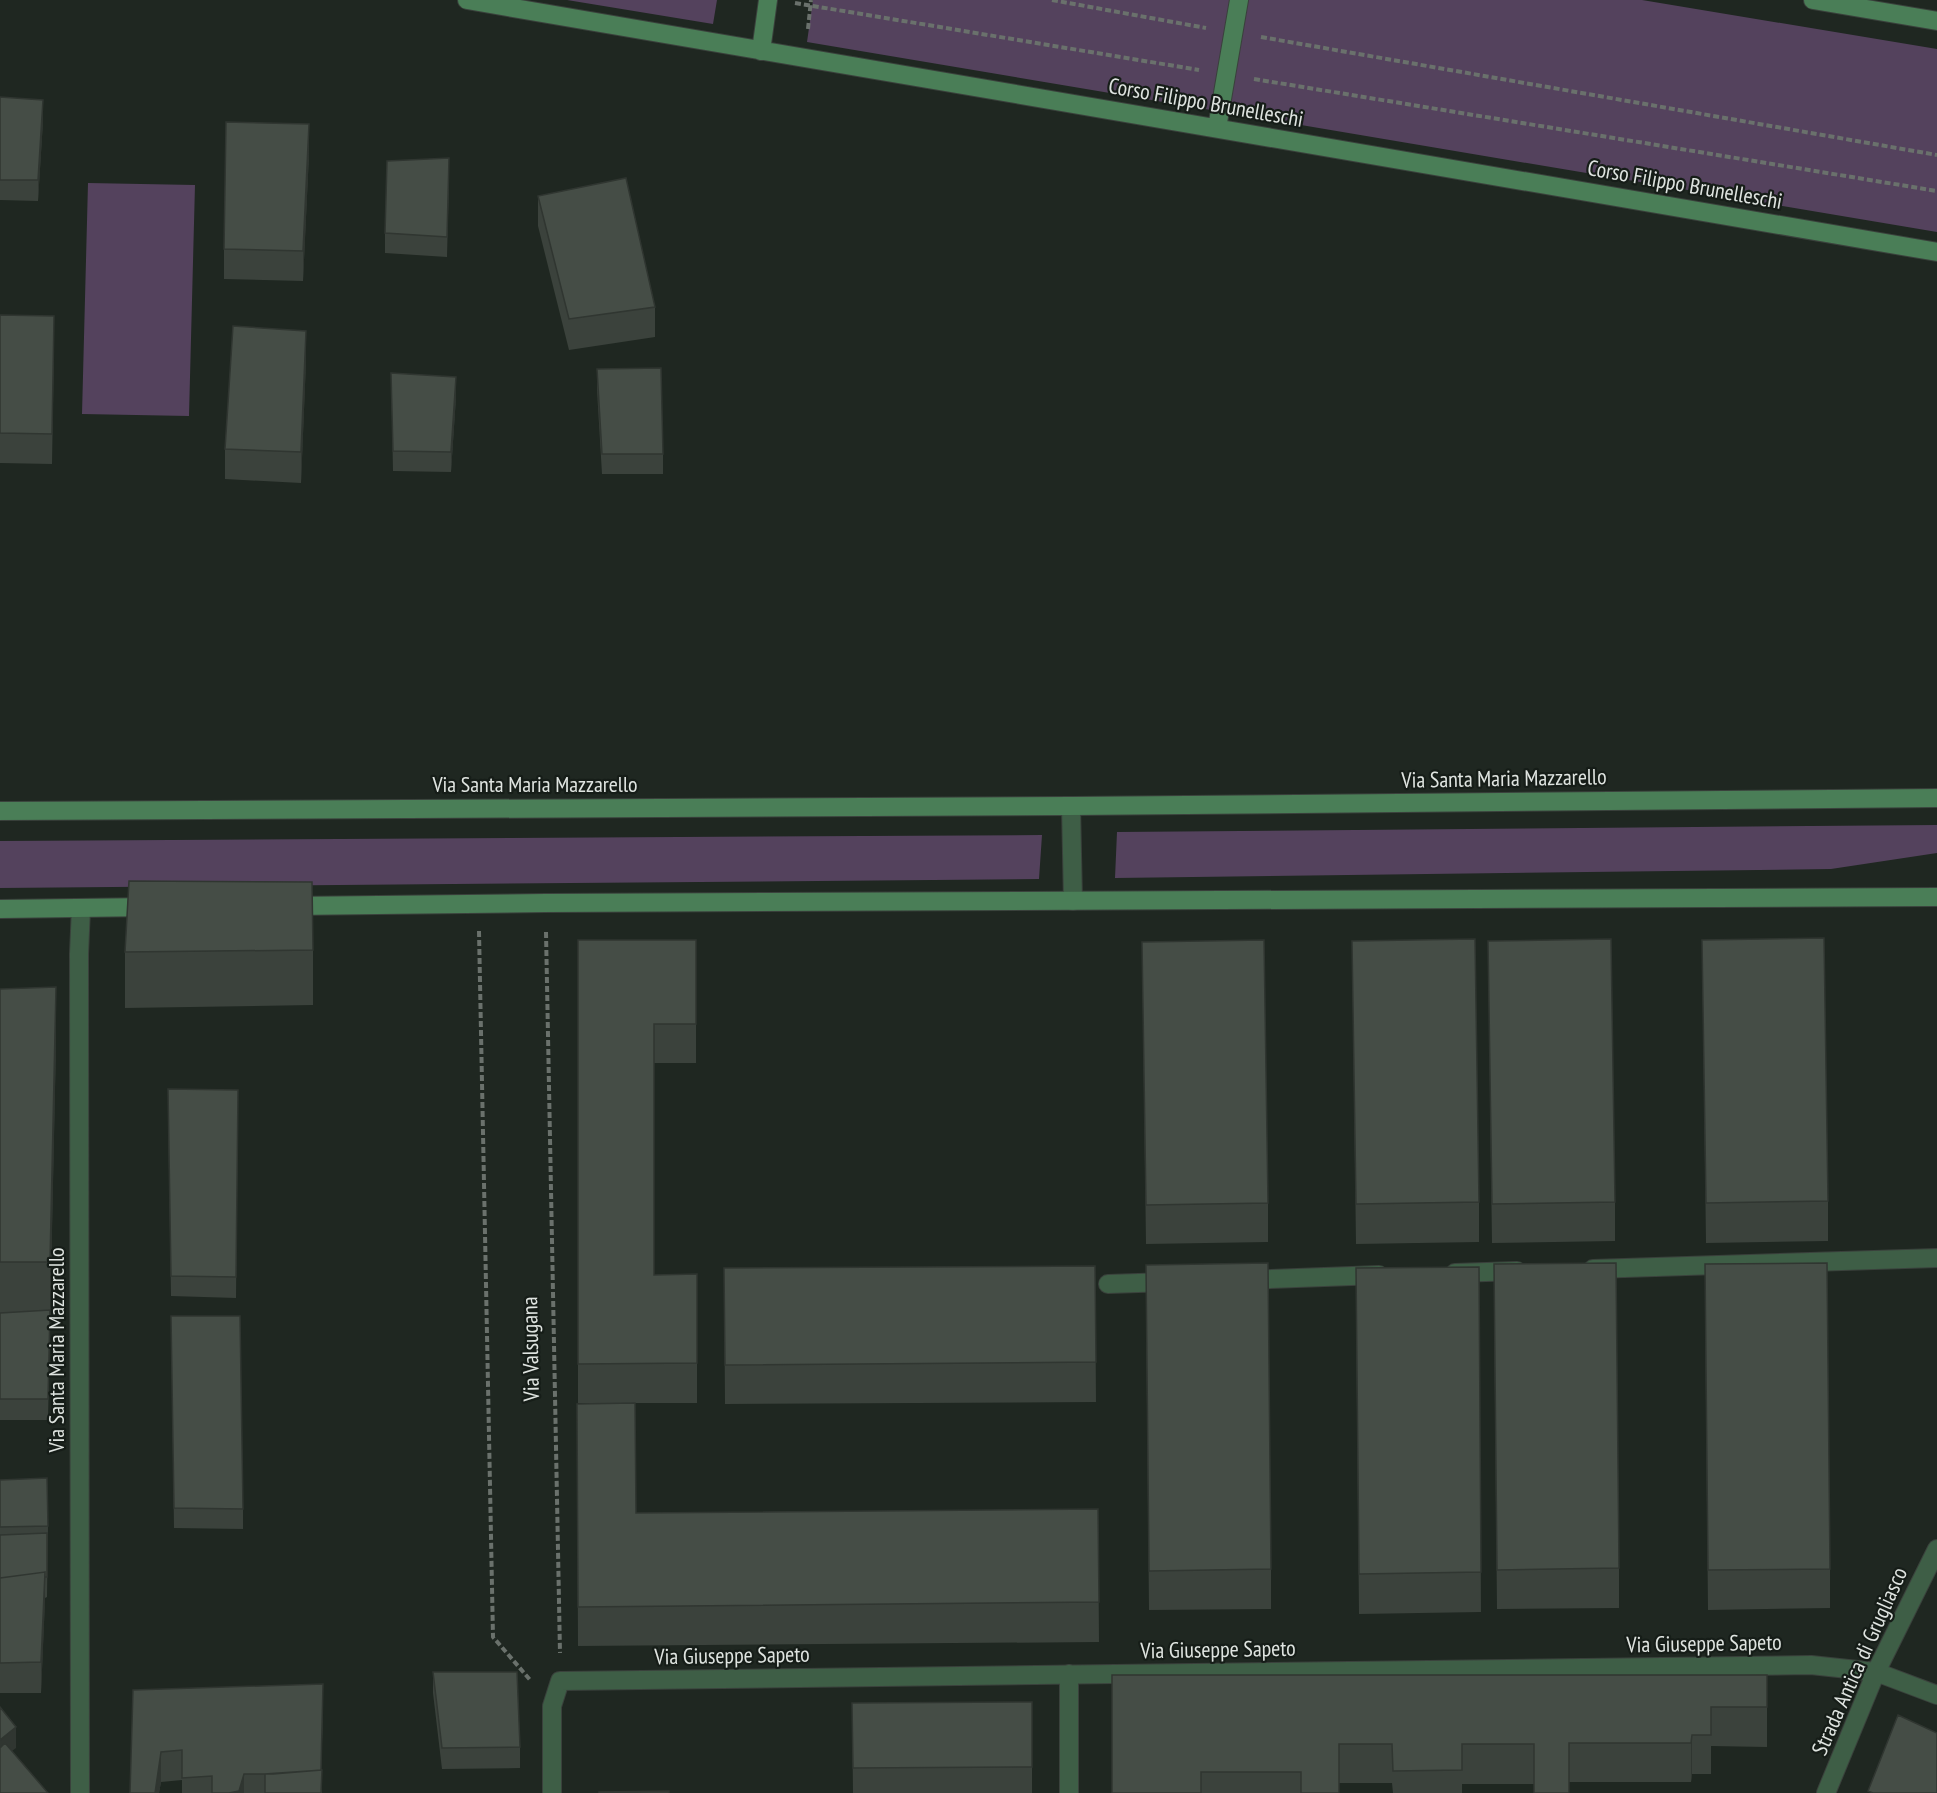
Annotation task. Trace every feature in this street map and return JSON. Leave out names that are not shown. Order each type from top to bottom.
[{"type":"main road","name":"Corso Filippo Brunelleschi","points":[[467,0],[1937,252]]},
{"type":"main road","points":[[761,51],[768,0]]},
{"type":"main road","points":[[1217,128],[1239,0]]},
{"type":"main road","points":[[1813,0],[1937,21]]},
{"type":"main road","name":"Via Santa Maria Mazzarello","points":[[0,811],[1071,806],[1937,798]]},
{"type":"main road","points":[[268,906],[1937,897]]},
{"type":"main road","points":[[0,909],[163,907]]},
{"type":"street","points":[[1071,806],[1073,901]]},
{"type":"street","name":"Via Santa Maria Mazzarello","points":[[80,1793],[79,954],[81,908]]},
{"type":"street","points":[[1570,1269],[1937,1258]]},
{"type":"street","points":[[1440,1273],[1534,1270]]},
{"type":"street","points":[[1227,1280],[1392,1275]]},
{"type":"street","points":[[1108,1284],[1191,1281]]},
{"type":"street","name":"Strada Antica di Grugliasco","points":[[1826,1793],[1876,1672],[1937,1549]]},
{"type":"street","name":"Via Giuseppe Sapeto","points":[[560,1681],[1811,1665],[1876,1672],[1937,1695]]},
{"type":"street","points":[[1069,1674],[1069,1793]]},
{"type":"street","points":[[552,1793],[552,1706],[560,1681]]},
{"type":"path","points":[[1052,0],[1937,155]]},
{"type":"path","points":[[788,2],[1937,191]]},
{"type":"path","name":"Via Valsugana","points":[[546,903],[560,1681]]},
{"type":"path","points":[[479,904],[493,1637],[552,1706]]},
{"type":"shaded area","points":[[567,0],[717,0],[713,24]]},
{"type":"shaded area","points":[[813,0],[1642,0],[1937,49],[1937,232],[807,42]]},
{"type":"shaded area","points":[[88,183],[195,185],[189,416],[82,414]]},
{"type":"shaded area","points":[[1937,825],[1937,853],[1831,869],[1115,878],[1117,832]]},
{"type":"shaded area","points":[[1042,835],[1039,879],[0,888],[0,841]]},
{"type":"building","points":[[0,97],[43,100],[38,180],[0,180]]},
{"type":"building","points":[[226,122],[309,124],[303,251],[224,249]]},
{"type":"building","points":[[449,158],[447,237],[385,233],[387,161]]},
{"type":"building","points":[[626,178],[655,307],[569,319],[538,196]]},
{"type":"building","points":[[0,315],[54,316],[52,434],[0,433]]},
{"type":"building","points":[[233,326],[306,331],[301,452],[225,449]]},
{"type":"building","points":[[661,368],[663,454],[602,454],[597,369]]},
{"type":"building","points":[[391,373],[456,377],[451,452],[393,451]]},
{"type":"building","points":[[129,881],[312,882],[313,950],[125,952]]},
{"type":"building","points":[[1824,938],[1828,1201],[1706,1203],[1702,940]]},
{"type":"building","points":[[1475,939],[1479,1202],[1356,1204],[1352,941]]},
{"type":"building","points":[[1611,939],[1615,1202],[1492,1204],[1488,941]]},
{"type":"building","points":[[578,940],[696,940],[696,1024],[654,1024],[654,1275],[697,1274],[697,1363],[578,1364]]},
{"type":"building","points":[[1264,940],[1268,1203],[1146,1205],[1142,942]]},
{"type":"building","points":[[56,987],[50,1262],[0,1262],[0,989]]},
{"type":"building","points":[[168,1089],[238,1090],[236,1277],[171,1276]]},
{"type":"building","points":[[1268,1263],[1271,1569],[1149,1571],[1146,1265]]},
{"type":"building","points":[[1616,1263],[1619,1568],[1497,1570],[1494,1264]]},
{"type":"building","points":[[1827,1263],[1830,1569],[1708,1570],[1705,1264]]},
{"type":"building","points":[[1095,1266],[1096,1362],[725,1365],[724,1268]]},
{"type":"building","points":[[1479,1267],[1481,1572],[1359,1574],[1356,1268]]},
{"type":"building","points":[[50,1310],[48,1399],[0,1399],[0,1313]]},
{"type":"building","points":[[171,1316],[240,1316],[243,1509],[174,1508]]},
{"type":"building","points":[[635,1403],[636,1513],[1098,1509],[1099,1602],[578,1607],[577,1404]]},
{"type":"building","points":[[47,1478],[48,1526],[0,1527],[0,1480]]},
{"type":"building","points":[[47,1533],[47,1577],[45,1577],[45,1572],[0,1578],[0,1535]]},
{"type":"building","points":[[45,1572],[41,1662],[0,1663],[0,1578]]},
{"type":"building","points":[[433,1672],[517,1672],[520,1747],[442,1748]]},
{"type":"building","points":[[1112,1675],[1767,1675],[1767,1707],[1711,1707],[1711,1735],[1692,1735],[1691,1743],[1569,1743],[1569,1793],[1534,1793],[1534,1744],[1462,1744],[1462,1770],[1393,1771],[1392,1744],[1339,1744],[1339,1793],[1301,1793],[1301,1772],[1201,1772],[1201,1793],[1112,1793]]},
{"type":"building","points":[[323,1684],[321,1770],[244,1774],[239,1791],[212,1793],[212,1776],[182,1778],[182,1750],[161,1752],[155,1793],[130,1793],[133,1690]]},
{"type":"building","points":[[1032,1702],[1032,1767],[853,1768],[852,1703]]},
{"type":"building","points":[[0,1707],[16,1727],[0,1740]]},
{"type":"building","points":[[1898,1715],[1937,1733],[1937,1793],[1873,1793],[1868,1791]]},
{"type":"building","points":[[5,1743],[48,1793],[0,1793],[0,1748]]},
{"type":"building","points":[[322,1770],[321,1793],[265,1793],[265,1774]]},
{"type":"building","points":[[669,1791],[669,1793],[599,1793],[599,1792]]}]
